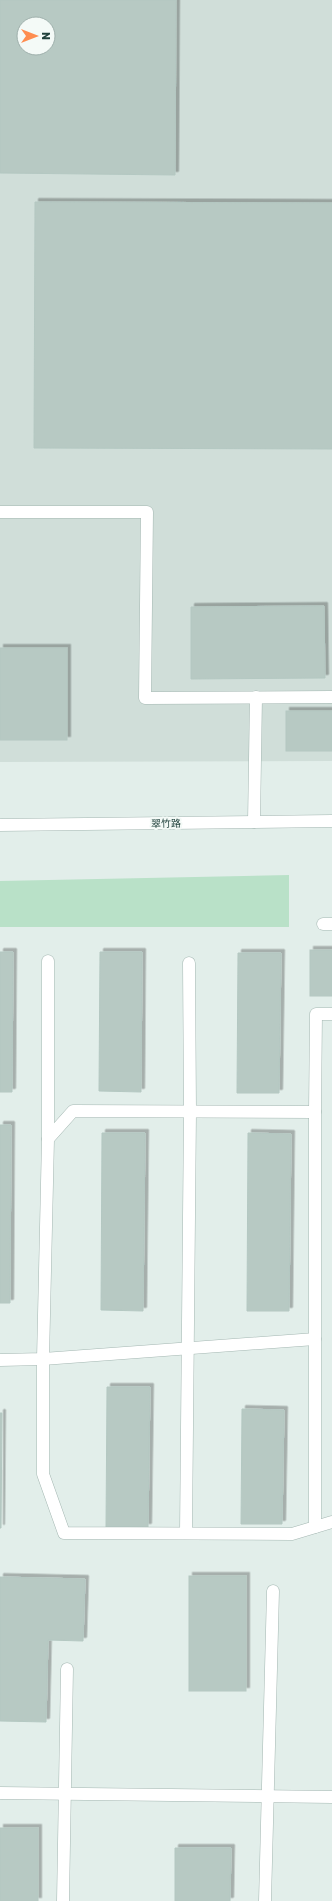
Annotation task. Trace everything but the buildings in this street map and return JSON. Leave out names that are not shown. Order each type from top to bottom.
[{"type":"street","points":[[0,512],[147,512],[145,698],[332,697]]},
{"type":"street","points":[[254,822],[256,698]]},
{"type":"street","name":"翠竹路","points":[[0,825],[332,821]]},
{"type":"street","points":[[48,961],[48,1139],[43,1359],[43,1474],[64,1533],[292,1534],[332,1522]]},
{"type":"street","points":[[186,1533],[190,1112],[189,963]]},
{"type":"street","points":[[315,1527],[316,1014],[332,1014]]},
{"type":"street","points":[[48,1139],[73,1111],[315,1112]]},
{"type":"street","points":[[0,1360],[43,1359],[315,1339]]},
{"type":"street","points":[[265,1901],[273,1591]]},
{"type":"street","points":[[63,1901],[67,1669]]},
{"type":"street","points":[[0,1792],[332,1797]]},
{"type":"shaded area","points":[[0,0],[332,0],[332,761],[0,762]]},
{"type":"green space","points":[[289,875],[289,927],[0,927],[0,881]]}]
